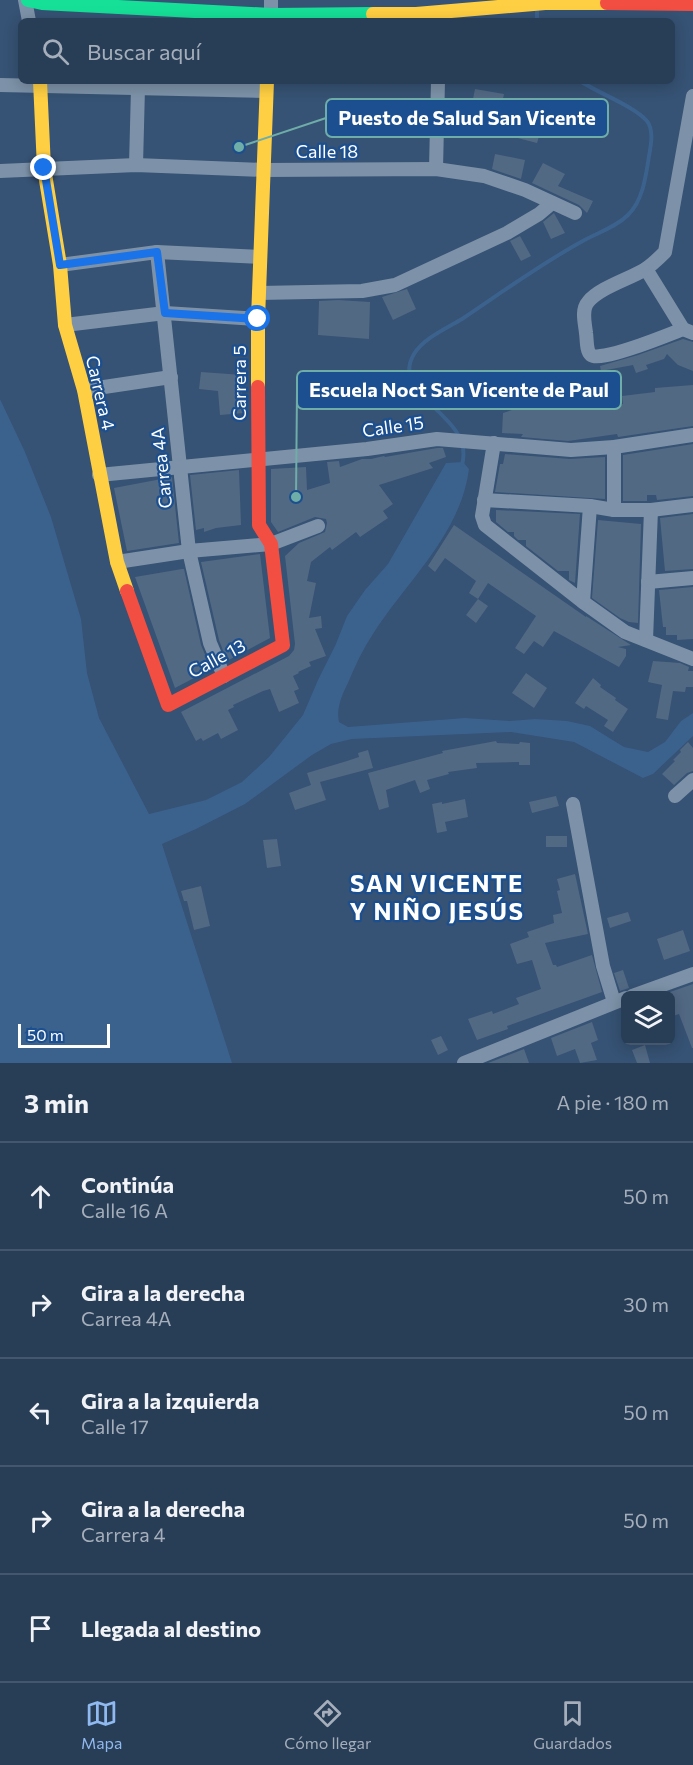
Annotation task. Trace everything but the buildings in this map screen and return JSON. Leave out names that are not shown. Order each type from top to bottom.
[{"type":"street","points":[[28,18],[26,0],[271,18],[414,7],[436,17],[521,4],[693,4]]},
{"type":"street","points":[[271,0],[271,18]]},
{"type":"street","points":[[0,85],[20,84]]},
{"type":"street","name":"Carrera 4","points":[[40,84],[44,168],[60,265],[65,325],[84,390],[117,562],[168,705]]},
{"type":"street","points":[[60,84],[138,88],[267,86]]},
{"type":"street","points":[[436,169],[438,84]]},
{"type":"street","name":"Carrera 5","points":[[267,86],[258,293],[259,525],[271,544],[283,645]]},
{"type":"street","points":[[136,165],[138,88]]},
{"type":"street","points":[[646,269],[688,331],[602,356],[592,356],[589,354],[584,313],[586,304],[595,296],[646,269],[665,252],[693,96]]},
{"type":"street","name":"Calle 18","points":[[0,171],[136,165],[264,170],[436,169],[484,177],[525,190],[574,213]]},
{"type":"street","points":[[258,293],[362,291],[395,285],[507,233],[539,214],[552,203]]},
{"type":"street","points":[[60,265],[157,252],[260,257]]},
{"type":"street","name":"Carrea 4A","points":[[157,252],[165,313],[178,466],[189,552],[210,643],[224,676]]},
{"type":"street","points":[[65,325],[165,313],[258,319]]},
{"type":"street","points":[[84,390],[171,376]]},
{"type":"street","name":"Calle 15","points":[[99,475],[367,449],[436,439],[571,450],[614,447],[693,435]]},
{"type":"street","points":[[494,443],[482,516],[485,525],[625,632],[693,659]]},
{"type":"street","points":[[614,447],[614,510]]},
{"type":"street","points":[[484,500],[590,506],[614,510],[651,510],[693,505]]},
{"type":"street","points":[[583,602],[590,506]]},
{"type":"street","points":[[646,640],[651,510]]},
{"type":"street","points":[[117,562],[271,544],[318,526]]},
{"type":"street","points":[[648,582],[693,578]]},
{"type":"street","name":"Calle 13","points":[[168,705],[283,645]]},
{"type":"street","points":[[675,796],[693,780]]},
{"type":"street","points":[[464,1063],[620,1000],[603,966],[573,804]]},
{"type":"street","points":[[647,991],[693,975]]},
{"type":"water","points":[[0,399],[25,452],[51,517],[81,619],[87,673],[99,718],[149,814],[206,800],[242,782],[269,757],[303,715],[347,616],[365,590],[388,564],[446,463],[463,462],[469,469],[464,493],[455,515],[444,536],[366,646],[342,697],[338,712],[339,722],[348,727],[465,718],[567,721],[590,726],[624,747],[648,752],[665,742],[681,721],[693,713],[693,736],[653,774],[643,778],[574,742],[511,732],[352,739],[331,744],[312,755],[245,804],[162,844],[232,1063],[0,1063]]},
{"type":"waterway","points":[[537,10],[537,18]]},
{"type":"waterway","points":[[462,465],[463,447],[457,432],[412,383],[409,369],[414,354],[430,338],[535,270],[623,220],[637,203],[643,187],[651,142],[647,121],[634,110],[586,84]]},
{"type":"traffic: fast","points":[[28,0],[42,3],[271,15],[373,14]]},
{"type":"traffic: slow","points":[[373,14],[416,14],[545,3],[607,3]]},
{"type":"traffic: slow","points":[[40,84],[44,168],[60,265],[65,325],[84,390],[117,562],[127,591]]},
{"type":"traffic: slow","points":[[258,387],[258,319],[267,84]]},
{"type":"traffic: jam","points":[[607,3],[693,4]]},
{"type":"traffic: jam","points":[[127,591],[168,705],[283,645],[271,544],[259,525],[258,387]]},
{"type":"place","name":"Puesto de Salud San Vicente","points":[[239,147]]},
{"type":"place","name":"Escuela Noct San Vicente de Paul","points":[[296,497]]},
{"type":"district","name":"SAN VICENTE Y NIÑO JESÚS","points":[[437,898]]},
{"type":"route","points":[[44,168],[60,265],[157,252],[165,313],[258,319]]}]
